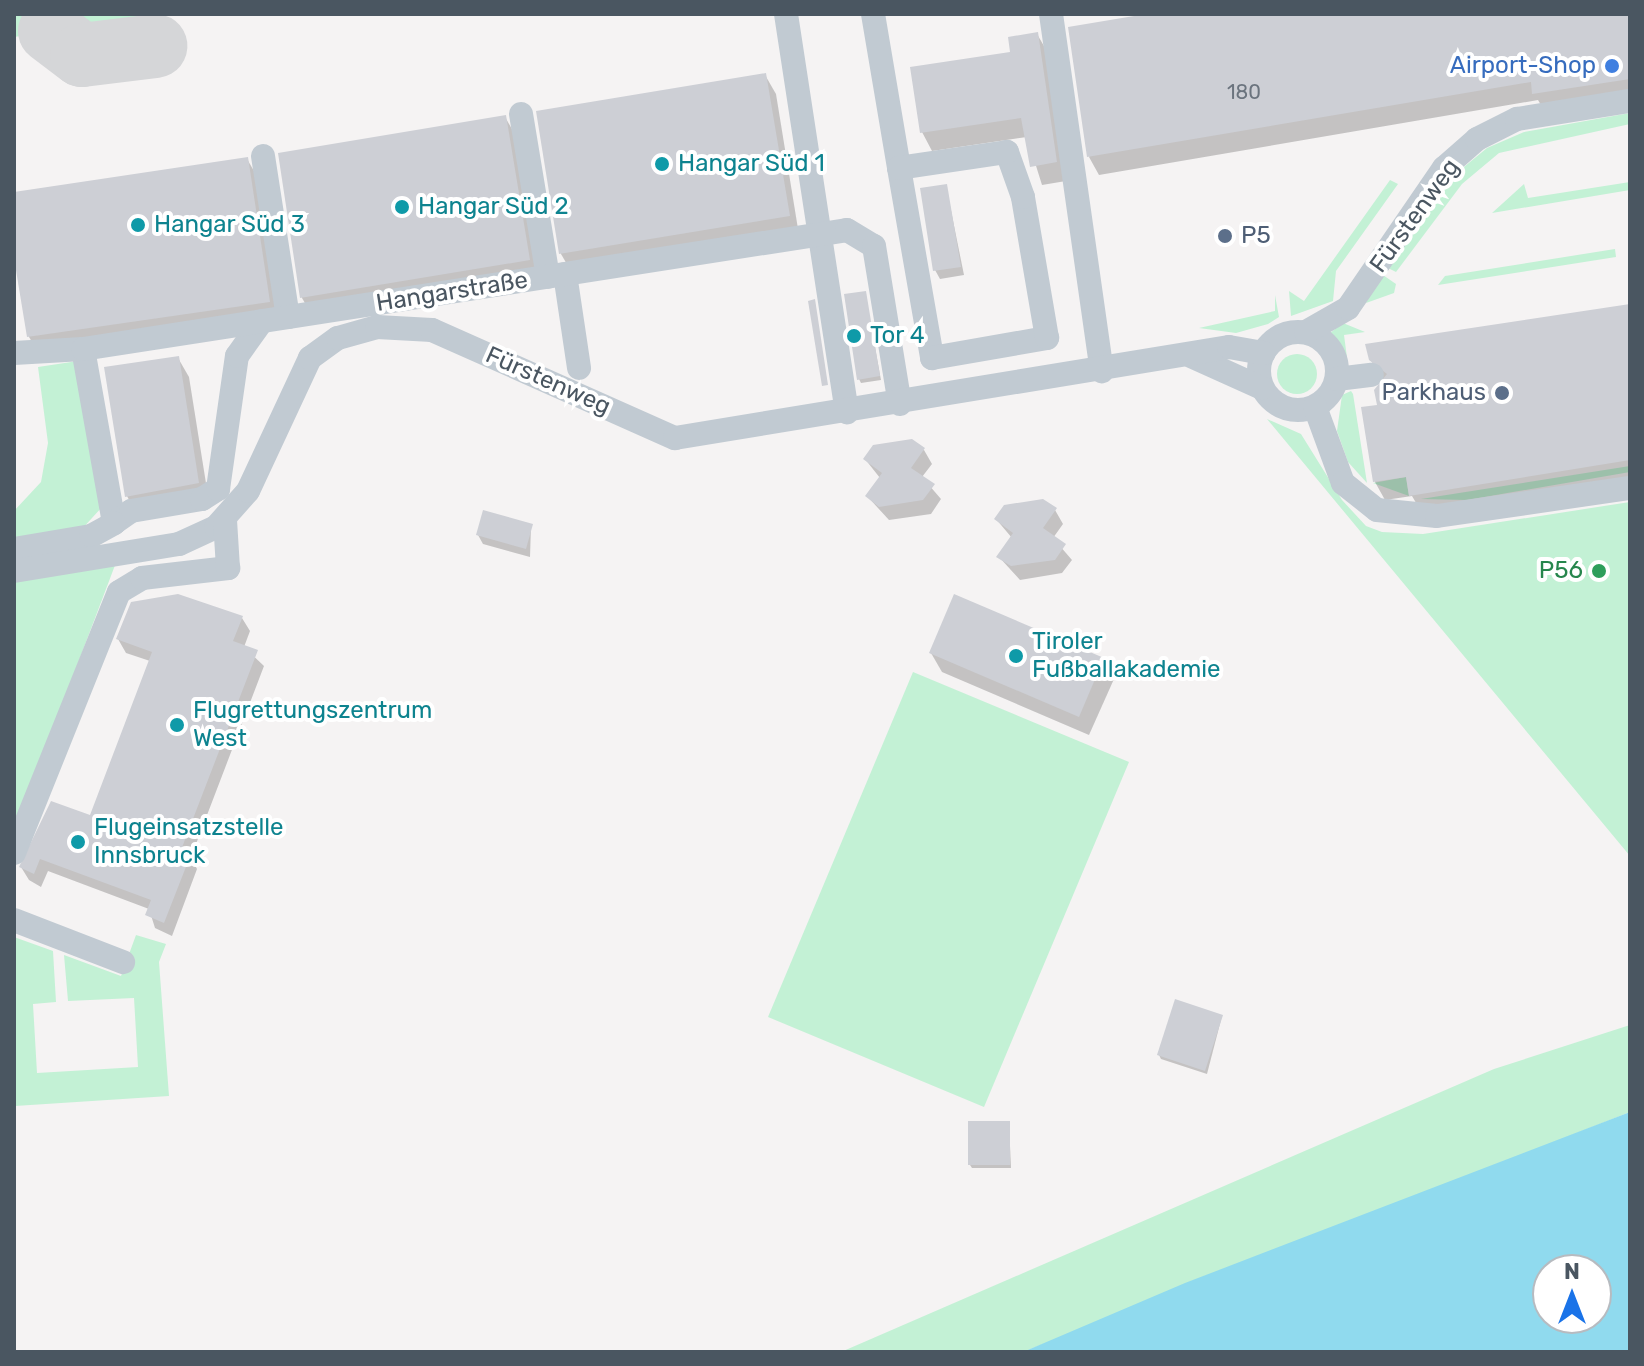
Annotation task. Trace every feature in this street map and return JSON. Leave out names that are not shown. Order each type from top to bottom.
[{"type":"street","points":[[786,14],[847,412]]},
{"type":"street","points":[[873,14],[899,168],[932,358],[1047,338],[1023,197],[1007,152],[899,168]]},
{"type":"street","points":[[1051,14],[1102,371]]},
{"type":"street","name":"Fürstenweg","points":[[1306,332],[1348,308],[1444,168],[1477,139],[1517,119],[1630,101]]},
{"type":"street","points":[[521,114],[579,368]]},
{"type":"street","points":[[263,156],[288,317]]},
{"type":"street","name":"Hangarstraße","points":[[14,353],[83,349],[820,232],[857,230],[874,246],[900,404]]},
{"type":"street","points":[[14,549],[91,536],[131,511],[202,499],[218,489],[237,356],[262,321]]},
{"type":"street","name":"Fürstenweg","points":[[14,571],[191,541],[225,520],[248,491],[310,358],[338,338],[377,327],[432,330],[675,438],[1102,371],[1229,347],[1263,353]]},
{"type":"street","points":[[1191,356],[1262,388],[1290,410],[1315,407],[1337,379],[1334,354],[1306,332],[1279,336],[1263,353],[1262,388]]},
{"type":"street","points":[[83,349],[114,523]]},
{"type":"street","points":[[1337,379],[1372,375]]},
{"type":"street","points":[[1315,407],[1343,483],[1377,510],[1437,516],[1630,488]]},
{"type":"street","points":[[14,853],[119,592],[142,578],[228,568],[225,520]]},
{"type":"street","points":[[14,920],[123,962]]},
{"type":"green space","points":[[14,14],[160,14],[14,37]]},
{"type":"green space","points":[[1630,113],[1630,124],[1499,153],[1462,184],[1396,272],[1386,267],[1453,176],[1487,148],[1524,132]]},
{"type":"green space","points":[[1390,180],[1398,184],[1336,271],[1333,301],[1291,316],[1289,291],[1304,301]]},
{"type":"green space","points":[[1630,182],[1630,190],[1492,213],[1524,184],[1528,198]]},
{"type":"green space","points":[[1615,249],[1616,257],[1438,285],[1445,276]]},
{"type":"green space","points":[[1380,273],[1396,284],[1394,293],[1366,303]]},
{"type":"green space","points":[[1275,295],[1279,317],[1268,324],[1236,333],[1199,328],[1275,311]]},
{"type":"green space","points":[[1343,323],[1365,332],[1344,335],[1348,365],[1330,333]]},
{"type":"green space","points":[[1297,354],[1311,360],[1317,374],[1311,388],[1297,394],[1283,388],[1277,374],[1283,360]]},
{"type":"green space","points":[[78,361],[103,506],[81,530],[14,541],[14,511],[41,482],[48,443],[38,367]]},
{"type":"green space","points":[[1351,391],[1367,483],[1348,462],[1337,431],[1342,395]]},
{"type":"green space","points":[[1267,419],[1301,434],[1342,500],[1366,526],[1382,532],[1423,534],[1630,502],[1630,856]]},
{"type":"green space","points":[[1630,466],[1630,472],[1467,500],[1421,499]]},
{"type":"green space","points":[[1406,477],[1409,496],[1373,483]]},
{"type":"green space","points":[[117,560],[14,832],[14,576]]},
{"type":"green space","points":[[913,672],[1129,762],[984,1107],[768,1017]]},
{"type":"green space","points":[[136,935],[166,944],[159,962],[169,1096],[15,1106],[14,937],[53,951],[56,1002],[33,1004],[37,1073],[138,1067],[134,998],[68,1001],[64,955],[121,976]]},
{"type":"green space","points":[[1630,1025],[1630,1112],[1023,1352],[841,1352],[1494,1069]]},
{"type":"water","points":[[1630,1112],[1630,1352],[1023,1352],[1185,1283]]},
{"type":"building","points":[[1146,14],[1630,14],[1630,79],[1532,94],[1531,82],[1087,157],[1068,27]]},
{"type":"building","points":[[1038,32],[1057,162],[1030,167],[1021,118],[920,133],[910,67],[1010,52],[1008,37]]},
{"type":"building","name":"Hangar Süd 1","points":[[766,73],[790,216],[559,254],[536,111]]},
{"type":"building","name":"Hangar Süd 2","points":[[506,115],[530,260],[300,298],[278,153]]},
{"type":"building","name":"Hangar Süd 3","points":[[248,157],[270,302],[27,337],[14,258],[14,192]]},
{"type":"building","points":[[947,184],[961,267],[933,271],[920,188]]},
{"type":"building","points":[[866,291],[880,376],[857,380],[844,294]]},
{"type":"building","points":[[815,299],[828,385],[822,386],[808,301]]},
{"type":"building","name":"Parkhaus","points":[[1630,304],[1630,460],[1409,496],[1406,477],[1373,482],[1361,407],[1377,405],[1374,390],[1387,374],[1369,360],[1365,344]]},
{"type":"building","points":[[179,356],[199,483],[125,497],[104,367]]},
{"type":"building","points":[[912,439],[925,448],[911,468],[935,484],[923,500],[879,507],[865,496],[882,473],[863,459],[873,445]]},
{"type":"building","points":[[1043,499],[1057,508],[1043,528],[1066,544],[1055,560],[1011,566],[996,557],[1013,533],[994,519],[1004,505]]},
{"type":"building","points":[[483,510],[533,524],[526,549],[476,535]]},
{"type":"building","name":"Flugrettungszentrum West","points":[[178,594],[243,616],[233,641],[258,650],[181,850],[191,854],[164,923],[145,915],[151,900],[40,859],[34,874],[19,867],[51,801],[90,815],[152,652],[116,639],[131,602]]},
{"type":"building","name":"Tiroler Fußballakademie","points":[[954,594],[1104,658],[1079,717],[929,653]]},
{"type":"building","points":[[1175,999],[1223,1015],[1205,1071],[1157,1055]]},
{"type":"building","points":[[968,1121],[1010,1121],[1010,1165],[968,1165]]},
{"type":"taxiway","points":[[50,31],[82,55],[155,46]]},
{"type":"place","name":"Airport-Shop","points":[[1612,66]]},
{"type":"place","name":"Hangar Süd 1","points":[[662,164]]},
{"type":"place","name":"Hangar Süd 2","points":[[402,207]]},
{"type":"place","name":"Hangar Süd 3","points":[[138,225]]},
{"type":"place","name":"P5","points":[[1225,236]]},
{"type":"place","name":"Tor 4","points":[[854,336]]},
{"type":"place","name":"Parkhaus","points":[[1502,393]]},
{"type":"place","name":"P56","points":[[1599,571]]},
{"type":"place","name":"Tiroler Fußballakademie","points":[[1016,656]]},
{"type":"place","name":"Flugrettungszentrum West","points":[[177,725]]},
{"type":"place","name":"Flugeinsatzstelle Innsbruck","points":[[78,842]]}]
